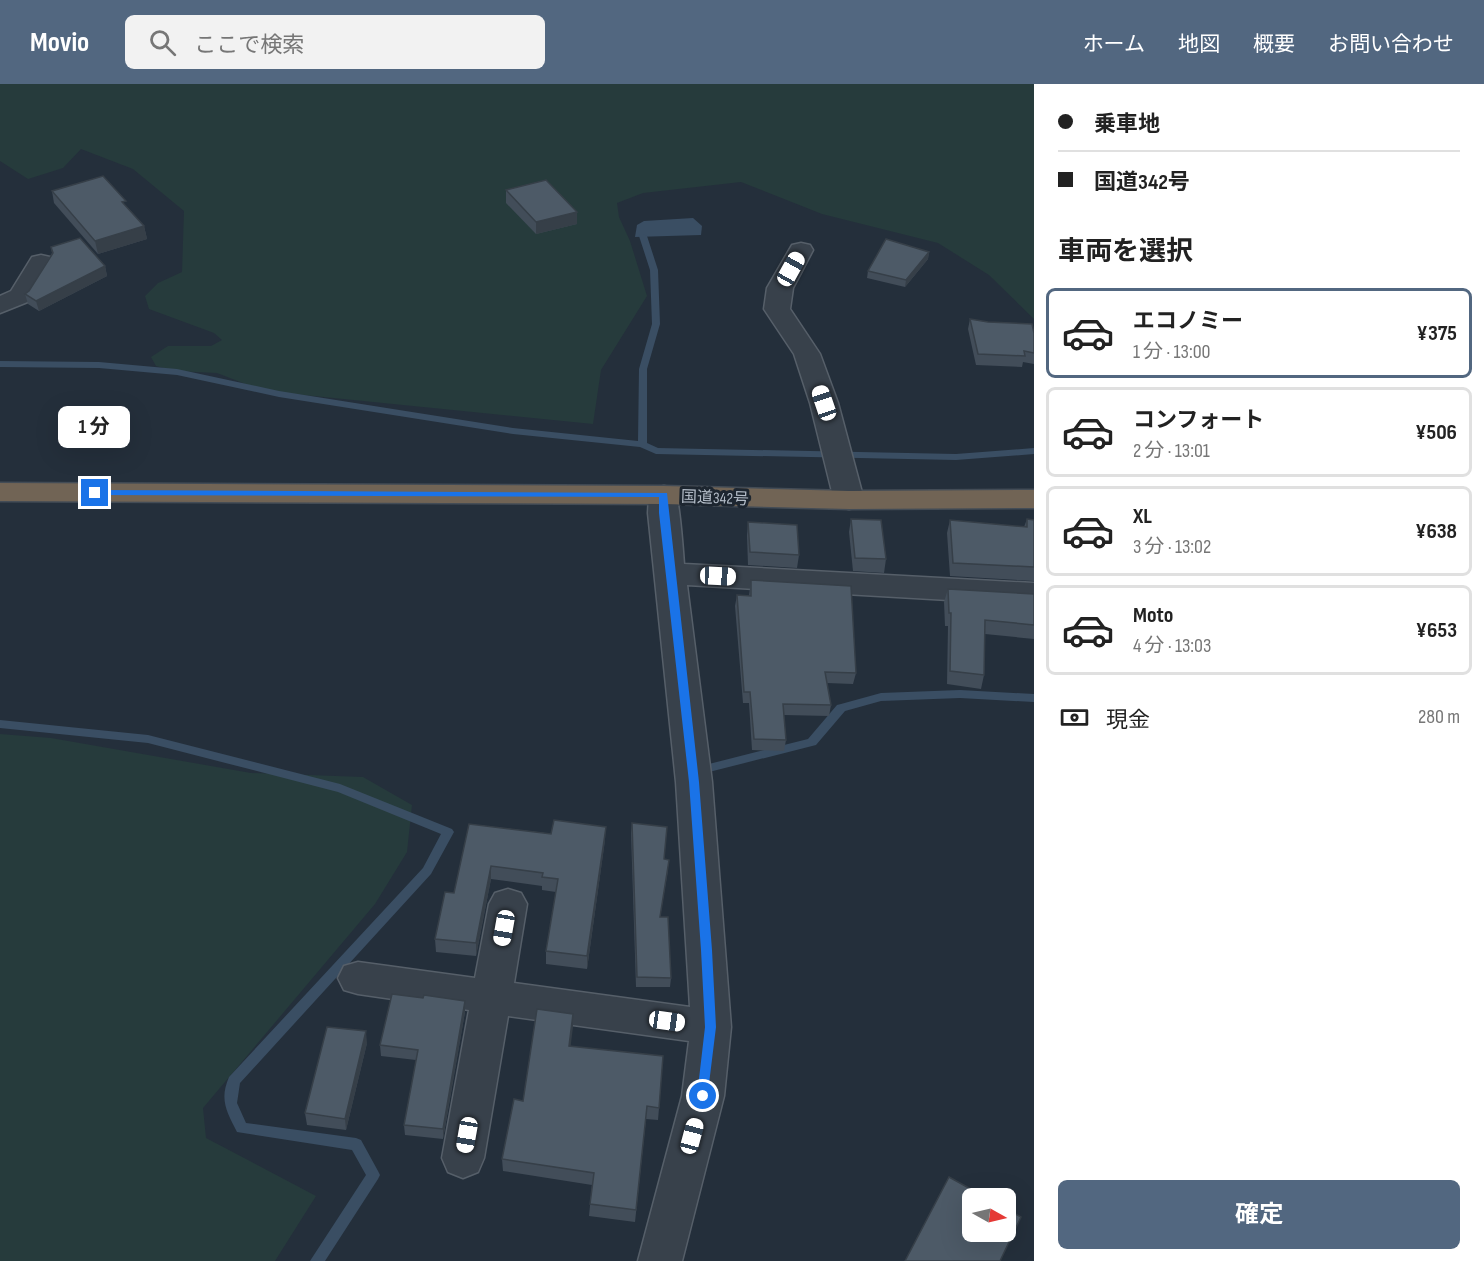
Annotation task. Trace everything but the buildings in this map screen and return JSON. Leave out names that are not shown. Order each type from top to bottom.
[{"type":"highway","name":"国道342号","points":[[0,492],[664,495],[849,500],[1034,499]]},
{"type":"street","points":[[801,250],[780,288],[777,309],[807,354],[824,403],[849,500]]},
{"type":"street","points":[[0,305],[21,296],[41,262]]},
{"type":"street","points":[[660,1261],[703,1096],[711,1027],[694,782],[663,513],[664,495]]},
{"type":"street","points":[[670,574],[1034,594]]},
{"type":"street","points":[[463,1158],[508,904]]},
{"type":"street","points":[[358,978],[711,1027]]},
{"type":"green space","points":[[0,84],[1034,84],[1034,319],[989,275],[938,243],[822,214],[741,182],[643,193],[617,203],[619,217],[630,241],[647,296],[601,370],[593,424],[264,391],[217,373],[175,371],[156,366],[151,357],[168,346],[211,346],[222,340],[214,333],[149,309],[145,296],[158,283],[182,272],[184,211],[133,169],[81,149],[63,168],[28,179],[0,161]]},
{"type":"green space","points":[[0,734],[51,738],[251,773],[363,777],[412,805],[407,852],[375,904],[203,1108],[206,1138],[316,1196],[275,1261],[0,1261]]},
{"type":"water","points":[[693,218],[702,226],[701,235],[635,237],[637,225],[644,221]]},
{"type":"waterway","points":[[642,444],[643,369],[656,324],[654,270],[643,236]]},
{"type":"waterway","points":[[0,364],[99,365],[177,372],[279,394],[513,431],[642,444]]},
{"type":"waterway","points":[[642,444],[656,451],[956,457],[1034,451]]},
{"type":"waterway","points":[[709,768],[812,742],[841,708],[881,697],[960,694],[1034,698]]},
{"type":"waterway","points":[[0,724],[148,739],[340,788],[448,832],[427,871],[234,1081],[230,1103],[242,1128],[356,1144],[373,1175],[317,1261]]},
{"type":"route","points":[[95,493],[664,495],[663,513],[694,782],[711,1027],[703,1096]]}]
